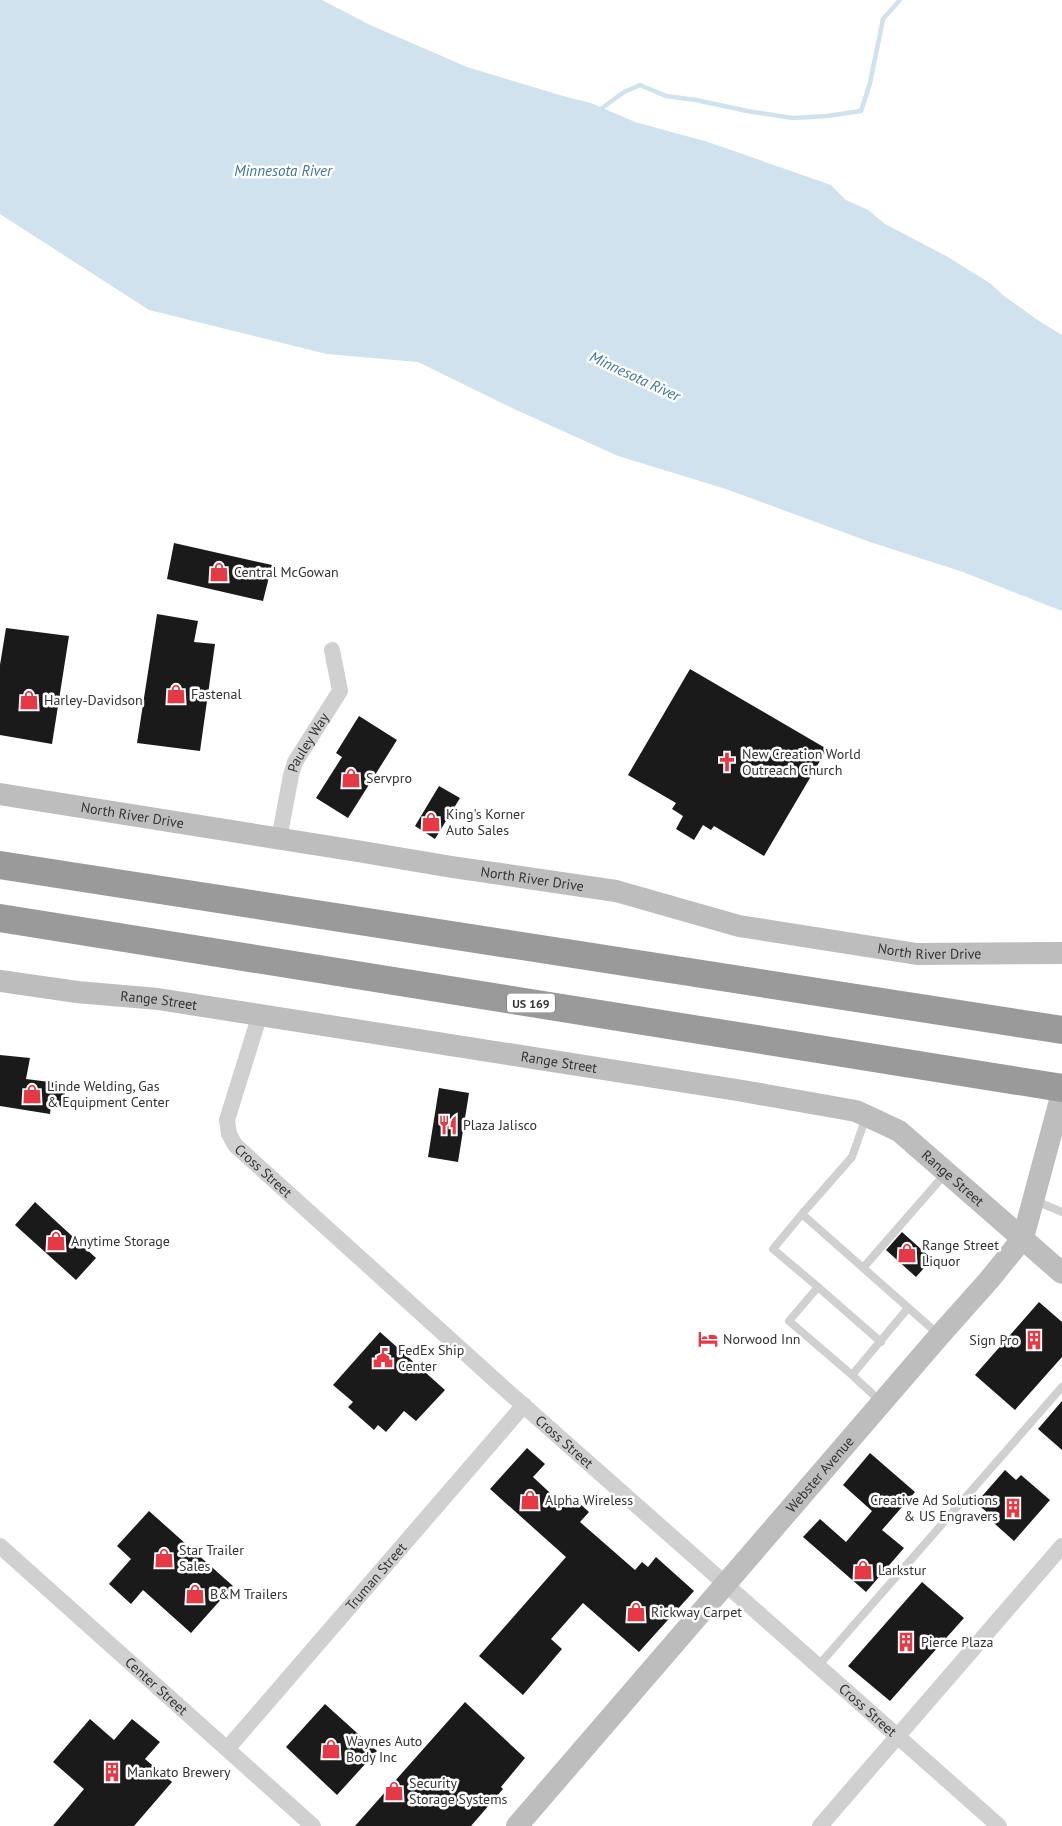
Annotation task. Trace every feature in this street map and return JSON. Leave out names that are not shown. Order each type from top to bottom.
[{"type":"highway","points":[[0,865],[1062,1030]]},
{"type":"highway","name":"US 169","points":[[0,918],[1062,1088]]},
{"type":"street","name":"Pauley Way","points":[[279,839],[291,775],[296,762],[340,691],[332,650]]},
{"type":"street","name":"North River Drive","points":[[0,794],[452,867],[616,891],[739,926],[908,953],[1062,953]]},
{"type":"street","name":"Range Street","points":[[0,981],[77,992],[158,999],[260,1014],[856,1110],[899,1131],[1062,1273]]},
{"type":"street","name":"Cross Street","points":[[260,1014],[227,1120],[229,1134],[235,1145],[524,1405],[999,1826]]},
{"type":"street","name":"Webster Avenue","points":[[517,1826],[989,1280],[1023,1238],[1062,1093]]},
{"type":"street","name":"Truman Street","points":[[228,1749],[524,1405]]},
{"type":"street","name":"Center Street","points":[[0,1546],[313,1826]]},
{"type":"street","points":[[820,1826],[1062,1546]]},
{"type":"lane","points":[[866,1116],[852,1157],[774,1249],[881,1342]]},
{"type":"lane","points":[[863,1268],[946,1172]]},
{"type":"lane","points":[[1033,1200],[1061,1209]]},
{"type":"lane","points":[[802,1214],[940,1335]]},
{"type":"lane","points":[[818,1287],[789,1321],[882,1403]]},
{"type":"lane","points":[[852,1375],[908,1308]]},
{"type":"lane","points":[[818,1666],[1062,1387]]},
{"type":"water","name":"Minnesota River","points":[[0,0],[322,0],[370,25],[467,67],[591,103],[635,122],[708,142],[831,185],[846,200],[868,210],[885,224],[948,257],[991,284],[1004,296],[1062,335],[1062,611],[963,572],[870,542],[726,489],[618,456],[512,408],[418,362],[327,354],[149,310],[0,214]]},
{"type":"building","name":"Central McGowan","points":[[174,543],[272,565],[263,601],[167,579]]},
{"type":"building","name":"Fastenal","points":[[157,614],[198,621],[194,642],[215,644],[200,751],[137,743]]},
{"type":"building","name":"Harley-Davidson","points":[[6,628],[69,636],[52,744],[0,735],[0,665]]},
{"type":"building","name":"New Creation World Outreach Church","points":[[690,669],[827,749],[764,856],[714,826],[711,830],[703,825],[694,840],[676,829],[683,816],[672,809],[676,803],[628,775]]},
{"type":"building","name":"Servpro","points":[[359,716],[397,740],[348,818],[316,798],[342,757],[336,753]]},
{"type":"building","points":[[439,786],[460,798],[435,839],[415,826]]},
{"type":"building","name":"Linde Welding, Gas & Equipment Center","points":[[0,1055],[30,1058],[26,1079],[66,1084],[63,1107],[51,1105],[50,1114],[0,1106]]},
{"type":"building","name":"Plaza Jalisco","points":[[439,1088],[469,1093],[458,1162],[428,1157]]},
{"type":"building","name":"Anytime Storage","points":[[35,1202],[96,1258],[76,1280],[15,1225]]},
{"type":"building","name":"Range Street Liquor","points":[[902,1232],[932,1259],[916,1277],[886,1250]]},
{"type":"building","name":"Sign Pro","points":[[1039,1302],[1062,1322],[1062,1357],[1015,1410],[975,1375]]},
{"type":"building","name":"FedEx Ship Center","points":[[380,1332],[445,1390],[416,1421],[404,1411],[386,1432],[378,1425],[374,1430],[348,1407],[353,1402],[333,1385]]},
{"type":"building","points":[[1062,1401],[1062,1450],[1038,1429]]},
{"type":"building","name":"Rickway Carpet","points":[[527,1448],[545,1464],[533,1477],[562,1504],[570,1495],[589,1512],[580,1522],[635,1570],[642,1562],[648,1567],[656,1557],[694,1591],[639,1652],[583,1603],[551,1639],[562,1649],[523,1695],[479,1656],[566,1557],[490,1489]]},
{"type":"building","points":[[870,1453],[915,1492],[882,1530],[904,1548],[866,1592],[803,1537],[820,1519],[846,1542],[872,1511],[843,1485]]},
{"type":"building","name":"Creative Ad Solutions & US Engravers","points":[[1005,1470],[1016,1480],[1021,1475],[1050,1500],[1014,1541],[986,1516],[988,1513],[976,1503]]},
{"type":"building","name":"Star Trailer Sales","points":[[149,1511],[233,1586],[191,1633],[143,1590],[131,1604],[109,1584],[131,1559],[117,1546]]},
{"type":"building","name":"Pierce Plaza","points":[[922,1582],[964,1618],[890,1701],[848,1666]]},
{"type":"building","points":[[465,1702],[525,1758],[501,1787],[503,1789],[471,1826],[355,1826]]},
{"type":"building","name":"Waynes Auto Body Inc","points":[[325,1704],[377,1751],[337,1795],[286,1747]]},
{"type":"building","name":"Mankato Brewery","points":[[90,1719],[114,1740],[132,1719],[160,1742],[145,1759],[172,1782],[134,1826],[53,1826],[84,1789],[53,1762]]},
{"type":"waterway","points":[[598,111],[624,92],[640,85],[666,96],[792,118],[827,116],[861,111],[870,83],[883,19],[900,0]]},
{"type":"place","name":"Central McGowan","points":[[219,572]]},
{"type":"place","name":"Fastenal","points":[[176,694]]},
{"type":"place","name":"Harley-Davidson","points":[[29,700]]},
{"type":"place","name":"New Creation World Outreach Church","points":[[727,762]]},
{"type":"place","name":"Servpro","points":[[351,778]]},
{"type":"place","name":"King's Korner Auto Sales","points":[[431,822]]},
{"type":"place","name":"Linde Welding, Gas & Equipment Center","points":[[32,1094]]},
{"type":"place","name":"Plaza Jalisco","points":[[448,1125]]},
{"type":"place","name":"Anytime Storage","points":[[56,1241]]},
{"type":"place","name":"Range Street Liquor","points":[[907,1253]]},
{"type":"place","name":"Norwood Inn","points":[[708,1339]]},
{"type":"place","name":"Sign Pro","points":[[1034,1340]]},
{"type":"place","name":"FedEx Ship Center","points":[[383,1358]]},
{"type":"place","name":"Alpha Wireless","points":[[530,1500]]},
{"type":"place","name":"Creative Ad Solutions & US Engravers","points":[[1013,1508]]},
{"type":"place","name":"Star Trailer Sales","points":[[164,1558]]},
{"type":"place","name":"Larkstur","points":[[863,1570]]},
{"type":"place","name":"B&M Trailers","points":[[195,1594]]},
{"type":"place","name":"Rickway Carpet","points":[[636,1612]]},
{"type":"place","name":"Pierce Plaza","points":[[906,1642]]},
{"type":"place","name":"Waynes Auto Body Inc","points":[[331,1749]]},
{"type":"place","name":"Mankato Brewery","points":[[112,1772]]},
{"type":"place","name":"Security Storage Systems","points":[[394,1791]]}]
